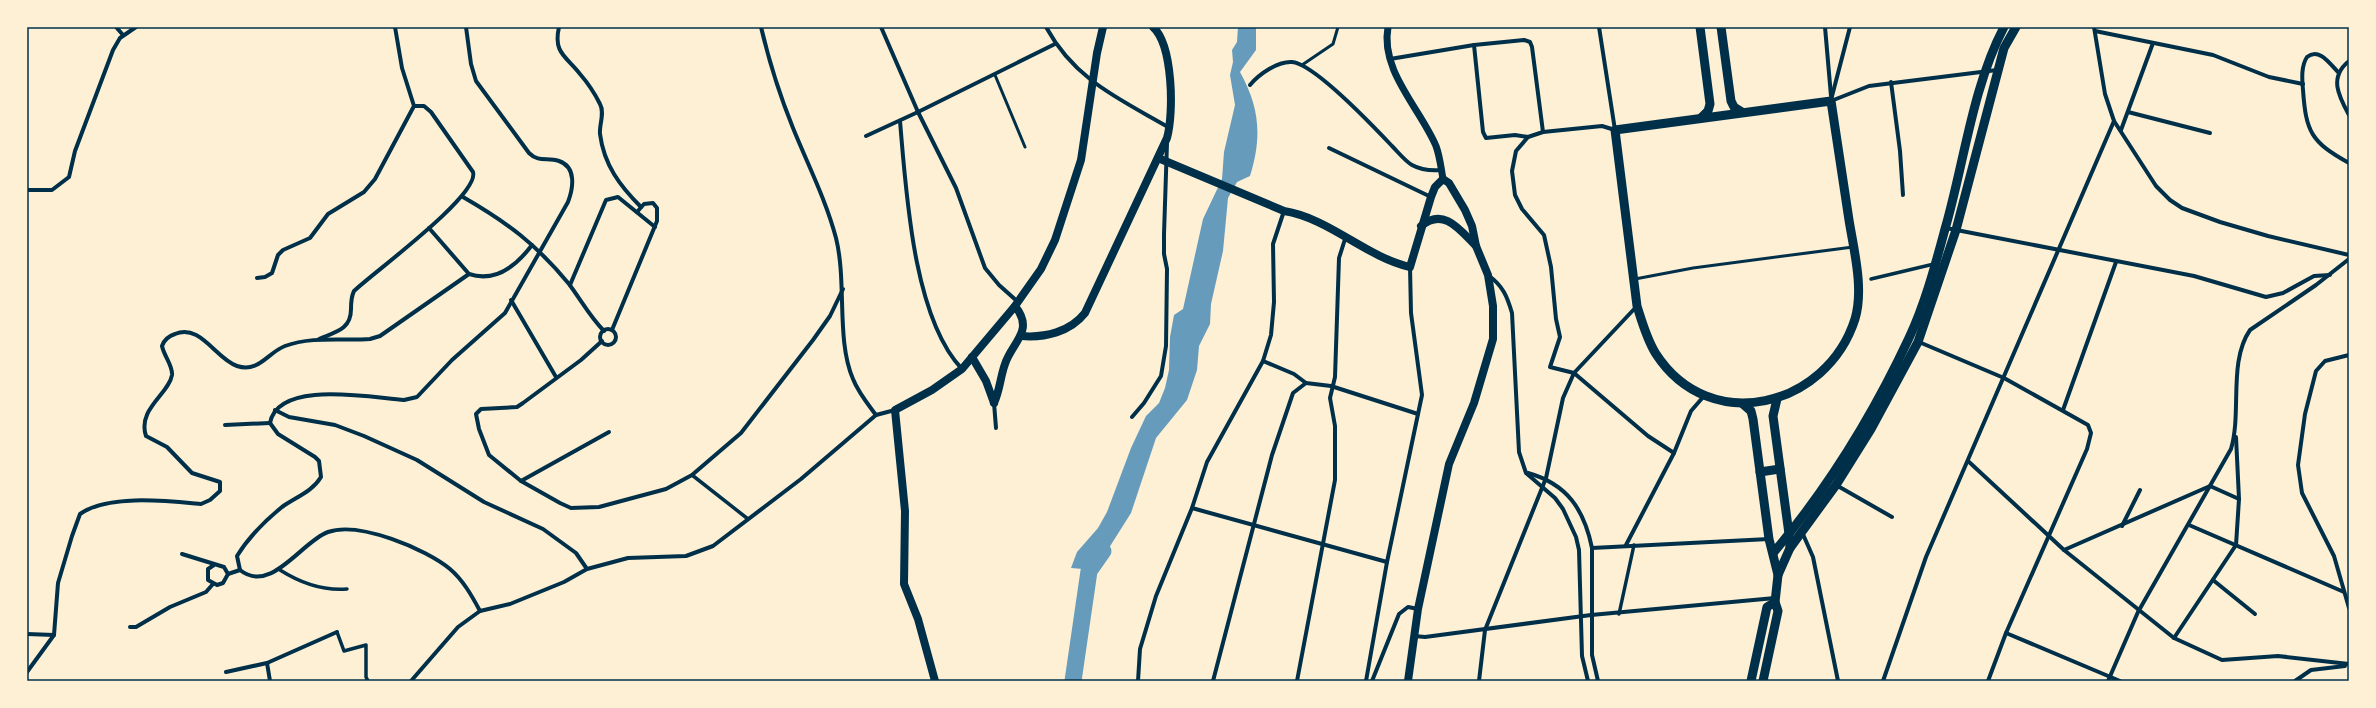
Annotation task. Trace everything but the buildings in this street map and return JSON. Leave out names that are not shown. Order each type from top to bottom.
[{"type":"main road","points":[[935,681],[918,619],[904,584],[905,511],[895,410],[932,390],[962,369],[1017,304],[1042,269],[1056,240],[1072,193],[1081,160],[1103,27]]},
{"type":"main road","points":[[1021,336],[1045,335],[1064,330],[1079,322],[1085,313],[1168,138],[1171,113],[1167,52],[1160,33],[1154,27]]},
{"type":"main road","points":[[1700,27],[1710,104],[1708,111],[1701,118]]},
{"type":"main road","points":[[1721,27],[1731,101],[1734,107],[1742,112]]},
{"type":"main road","points":[[1832,482],[1909,338],[1946,228],[1985,72],[2004,27]]},
{"type":"main road","points":[[1778,575],[1799,528],[1871,429],[1918,342],[1956,230],[2004,48],[2016,27]]},
{"type":"main road","points":[[1831,101],[1853,247],[1858,300],[1855,318],[1848,337],[1826,369],[1800,388],[1777,399],[1743,404],[1704,395],[1674,374],[1656,354],[1645,332],[1637,306],[1615,130],[1701,118],[1831,101]]},
{"type":"main road","points":[[1158,158],[1284,211],[1294,212],[1346,236],[1387,258],[1410,266],[1431,197],[1435,187],[1443,179],[1449,182],[1465,210],[1472,226],[1476,246],[1488,275],[1493,306],[1493,339],[1478,389],[1449,464],[1418,609],[1408,681]]},
{"type":"main road","points":[[1421,226],[1433,219],[1444,219],[1457,226],[1476,246]]},
{"type":"main road","points":[[994,403],[1000,390],[1008,357],[1021,336],[1023,321],[1017,304]]},
{"type":"main road","points":[[972,357],[986,381],[994,403]]},
{"type":"main road","points":[[1777,399],[1773,416],[1786,517],[1790,534],[1790,548]]},
{"type":"main road","points":[[1743,404],[1751,411],[1753,419],[1769,539],[1774,552],[1778,575],[1775,600],[1778,611],[1763,681]]},
{"type":"main road","points":[[1760,472],[1780,469]]},
{"type":"main road","points":[[1774,552],[1790,534],[1799,528]]},
{"type":"main road","points":[[1751,681],[1767,608],[1775,600]]},
{"type":"street","points":[[116,27],[123,35]]},
{"type":"street","points":[[27,190],[52,190],[69,177],[80,136],[113,50],[123,35],[136,27]]},
{"type":"street","points":[[257,278],[265,278],[272,273],[278,256],[283,250],[310,238],[328,214],[364,192],[375,179],[414,106],[402,68],[395,27]]},
{"type":"street","points":[[466,27],[471,64],[476,81],[529,153],[538,160],[559,161],[566,165],[571,172],[573,183],[568,202],[505,313],[452,360],[417,397],[404,400],[305,395],[287,400],[271,414],[270,423],[278,434],[319,461],[321,477],[310,491],[281,508],[242,547],[237,556],[240,570],[247,575],[253,576],[280,570],[314,540],[328,532],[342,530],[363,531],[434,557],[451,570],[466,586],[480,611]]},
{"type":"street","points":[[559,27],[556,39],[559,49],[565,58],[580,73],[602,108],[600,134],[611,171],[621,188],[642,207]]},
{"type":"street","points":[[761,27],[767,53],[792,126],[825,204],[839,252],[848,364],[861,395],[876,414]]},
{"type":"street","points":[[881,27],[918,112],[956,188],[985,268],[1017,304]]},
{"type":"street","points":[[1046,27],[1055,44],[1093,83],[1170,128]]},
{"type":"street","points":[[1388,27],[1386,50],[1435,145],[1443,179]]},
{"type":"street","points":[[1474,45],[1483,132],[1486,138],[1515,135],[1528,137],[1543,132],[1602,126],[1615,130],[1599,27]]},
{"type":"street","points":[[1825,27],[1831,101]]},
{"type":"street","points":[[1831,101],[1850,27]]},
{"type":"street","points":[[2302,84],[2269,76],[2213,55],[2095,29],[2105,94],[2114,121],[2156,186],[2182,208],[2268,236],[2349,255]]},
{"type":"street","points":[[1390,59],[1474,45],[1524,40],[1530,42],[1532,47],[1543,132]]},
{"type":"street","points":[[2121,130],[2154,43]]},
{"type":"street","points":[[866,136],[995,75],[1055,44]]},
{"type":"street","points":[[2338,72],[2320,55],[2309,55],[2303,65],[2302,84],[2305,112],[2310,132],[2330,152],[2349,163]]},
{"type":"street","points":[[2349,61],[2338,72],[2338,89],[2349,115]]},
{"type":"street","points":[[1250,85],[1261,75],[1284,63],[1293,62],[1302,65],[1345,98],[1411,164],[1432,171],[1442,170]]},
{"type":"street","points":[[1831,101],[1856,90],[1891,82],[1998,70]]},
{"type":"street","points":[[1891,82],[1900,151],[1903,195]]},
{"type":"street","points":[[317,340],[346,326],[351,318],[351,296],[354,291],[429,228],[463,197],[475,177],[473,172],[430,112],[424,106],[414,106]]},
{"type":"street","points":[[2128,112],[2210,133]]},
{"type":"street","points":[[900,121],[911,231],[930,312],[945,349],[962,369]]},
{"type":"street","points":[[1883,681],[1926,557],[2060,250],[2114,121]]},
{"type":"street","points":[[1528,137],[1516,152],[1512,171],[1512,184],[1522,209],[1544,235],[1551,267],[1556,319],[1560,336],[1550,367],[1574,373],[1648,436],[1674,453]]},
{"type":"street","points":[[1132,417],[1144,403],[1161,376],[1166,346],[1167,269],[1164,238],[1168,138]]},
{"type":"street","points":[[1328,148],[1431,197]]},
{"type":"street","points":[[463,197],[501,220],[532,244],[570,285],[592,320],[604,331],[612,330]]},
{"type":"street","points":[[570,285],[603,204],[614,197],[626,202],[655,227]]},
{"type":"street","points":[[612,330],[622,301],[657,221],[655,205],[646,203],[637,212]]},
{"type":"street","points":[[1138,681],[1140,649],[1156,596],[1192,508],[1207,462],[1263,361],[1274,321],[1273,244],[1284,211]]},
{"type":"street","points":[[429,228],[469,274],[476,276],[501,273],[520,260],[532,244]]},
{"type":"street","points":[[1946,228],[2194,276],[2266,297],[2283,293],[2314,276],[2330,275]]},
{"type":"street","points":[[1297,681],[1335,480],[1335,426],[1330,398],[1331,386],[1335,376],[1339,258],[1342,243],[1346,236]]},
{"type":"street","points":[[2174,638],[2236,545],[2239,499],[2236,432],[2238,363],[2245,338],[2250,330],[2330,275],[2349,259]]},
{"type":"street","points":[[2063,410],[2116,262]]},
{"type":"street","points":[[1871,279],[1935,263]]},
{"type":"street","points":[[1366,681],[1387,562],[1422,395],[1411,313],[1410,266]]},
{"type":"street","points":[[27,672],[54,635],[58,583],[80,514],[92,508],[141,500],[201,504],[210,500],[220,491],[220,482],[192,473],[167,447],[146,436],[144,426],[150,408],[171,378],[171,369],[163,351],[164,342],[177,332],[190,333],[197,336],[225,360],[237,366],[255,366],[263,362],[275,351],[286,346],[317,340],[354,340],[380,336],[469,274]]},
{"type":"street","points":[[1488,275],[1500,284],[1507,296],[1512,313],[1519,452],[1526,473],[1555,498],[1563,509],[1576,537],[1580,550],[1579,617],[1582,656],[1588,681]]},
{"type":"street","points":[[602,341],[581,360],[517,406],[487,407],[478,411],[476,418],[488,455],[521,481],[571,508],[585,508],[666,489],[692,475],[741,434],[830,316],[843,289]]},
{"type":"street","points":[[511,300],[556,377]]},
{"type":"street","points":[[1479,681],[1485,630],[1546,478],[1558,418],[1574,373],[1637,306]]},
{"type":"street","points":[[602,341],[606,344],[614,342],[616,334],[612,330]]},
{"type":"street","points":[[602,341],[601,336],[604,331]]},
{"type":"street","points":[[1909,338],[2004,378],[2088,425],[2091,433],[2090,442],[2006,633],[1988,681]]},
{"type":"street","points":[[2349,355],[2326,361],[2316,371],[2304,414],[2298,465],[2302,493],[2334,556],[2349,608]]},
{"type":"street","points":[[1263,361],[1294,374],[1306,382],[1331,386],[1418,414]]},
{"type":"street","points":[[1213,681],[1272,455],[1291,400],[1298,387],[1306,382]]},
{"type":"street","points":[[1626,545],[1674,453],[1692,411],[1704,395]]},
{"type":"street","points":[[994,403],[996,428]]},
{"type":"street","points":[[275,410],[289,417],[343,428],[417,460],[484,502],[543,529],[576,553],[587,569]]},
{"type":"street","points":[[411,681],[458,627],[480,611],[510,604],[564,582],[587,569],[628,558],[686,556],[698,553],[713,546],[801,479],[876,414],[895,410]]},
{"type":"street","points":[[225,425],[270,423]]},
{"type":"street","points":[[521,481],[609,432]]},
{"type":"street","points":[[2109,679],[2138,612],[2231,449],[2236,432]]},
{"type":"street","points":[[1968,461],[2064,550],[2138,612],[2174,638],[2222,660],[2278,656],[2349,665]]},
{"type":"street","points":[[1526,473],[1546,478],[1571,498],[1581,515],[1592,548],[1592,655],[1598,681]]},
{"type":"street","points":[[692,475],[748,519]]},
{"type":"street","points":[[1832,482],[1892,517]]},
{"type":"street","points":[[2064,550],[2122,526],[2210,486],[2239,499]]},
{"type":"street","points":[[2122,526],[2140,490]]},
{"type":"street","points":[[1192,508],[1387,562]]},
{"type":"street","points":[[1786,517],[1799,528],[1813,557],[1838,681]]},
{"type":"street","points":[[2188,525],[2344,592]]},
{"type":"street","points":[[1592,548],[1626,545],[1692,545],[1769,539]]},
{"type":"street","points":[[1619,614],[1634,545]]},
{"type":"street","points":[[182,554],[214,565],[221,565],[228,574]]},
{"type":"street","points":[[213,584],[208,580],[207,573],[214,565]]},
{"type":"street","points":[[130,628],[136,627],[170,607],[206,592],[213,584],[223,583],[228,574],[240,570]]},
{"type":"street","points":[[280,570],[290,576],[318,587],[336,590],[346,589]]},
{"type":"street","points":[[2213,580],[2254,614]]},
{"type":"street","points":[[1414,636],[1425,637],[1485,630],[1591,615],[1619,614],[1775,600]]},
{"type":"street","points":[[1372,681],[1398,614],[1408,607],[1418,609]]},
{"type":"street","points":[[226,672],[267,662],[337,632],[344,651],[366,646],[366,677],[368,681]]},
{"type":"street","points":[[2006,633],[2109,679],[2120,681]]},
{"type":"street","points":[[27,634],[54,635]]},
{"type":"street","points":[[267,662],[270,681]]},
{"type":"street","points":[[2295,681],[2311,670],[2349,665]]},
{"type":"lane","points":[[1302,65],[1332,44],[1338,27]]},
{"type":"lane","points":[[995,75],[1025,147]]},
{"type":"lane","points":[[1633,279],[1693,268],[1853,247]]},
{"type":"water","points":[[1238,27],[1256,27],[1256,50],[1240,72],[1247,85],[1255,110],[1257,123],[1256,148],[1250,176],[1237,182],[1228,198],[1223,251],[1211,304],[1210,324],[1199,346],[1197,370],[1187,400],[1156,438],[1131,513],[1095,570],[1071,568],[1077,552],[1098,528],[1107,512],[1131,448],[1146,416],[1159,403],[1165,388],[1169,370],[1170,337],[1174,315],[1183,309],[1203,219],[1222,179],[1224,152],[1235,105],[1230,75],[1233,62],[1232,50],[1237,42]]},
{"type":"waterway","points":[[1073,681],[1089,571],[1103,551]]}]
